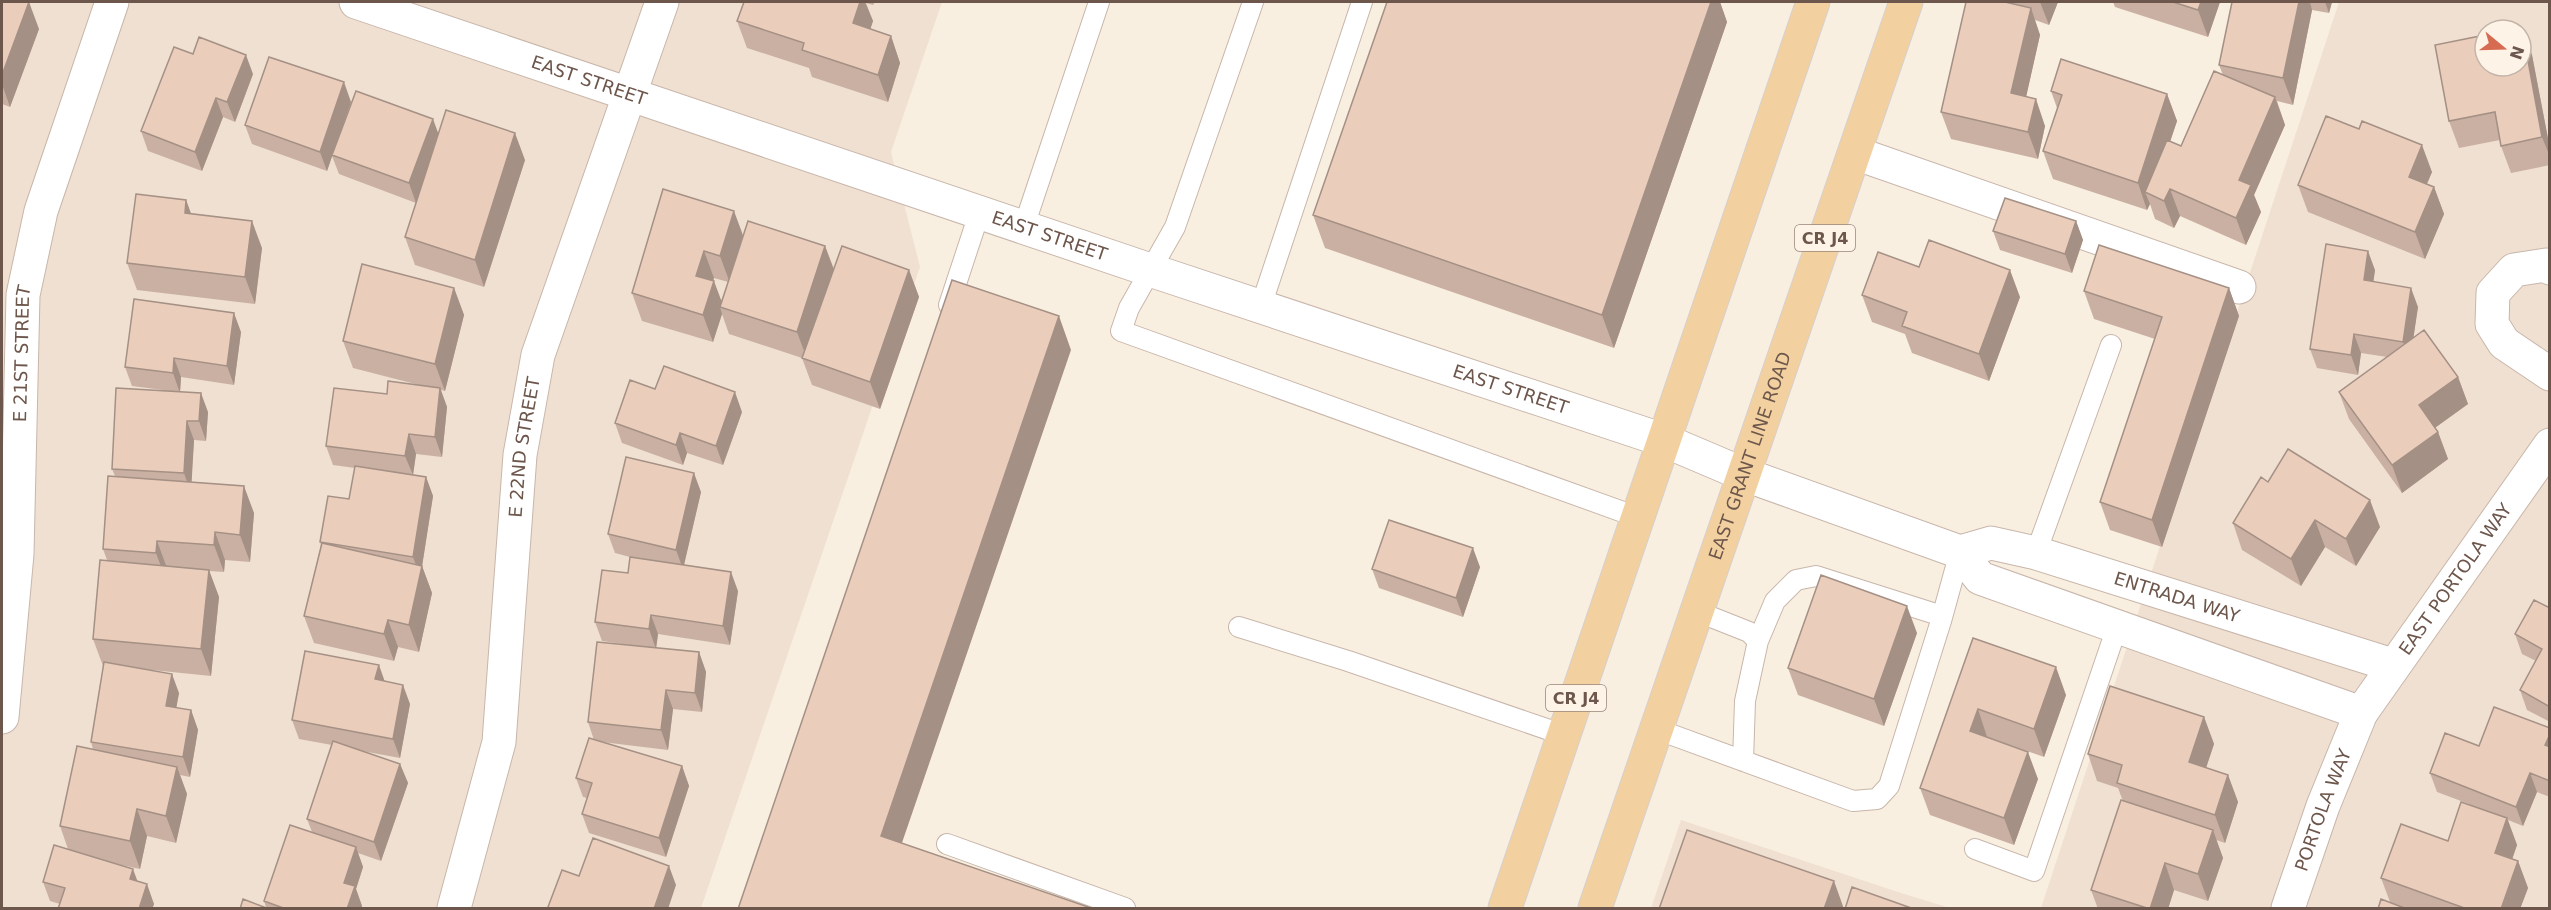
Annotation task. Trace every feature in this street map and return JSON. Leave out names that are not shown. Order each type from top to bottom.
[{"type":"main road","name":"CR J4","points":[[1505,909],[1813,2]]},
{"type":"main road","name":"EAST GRANT LINE ROAD","points":[[1595,909],[1906,2]]},
{"type":"street","name":"E 21ST STREET","points":[[2,717],[17,554],[23,295],[41,211],[112,2]]},
{"type":"street","name":"EAST STREET","points":[[356,2],[1153,271],[1663,440],[1743,474]]},
{"type":"street","name":"E 22ND STREET","points":[[454,909],[499,742],[520,455],[538,355],[662,2]]},
{"type":"street","points":[[1855,153],[2239,287]]},
{"type":"street","points":[[2550,268],[2546,265],[2514,270],[2493,293],[2492,324],[2504,343],[2550,374]]},
{"type":"street","name":"EAST PORTOLA WAY","points":[[2361,712],[2392,665],[2550,445]]},
{"type":"street","points":[[1743,474],[1960,552],[1980,578],[2361,712]]},
{"type":"street","name":"ENTRADA WAY","points":[[1960,552],[1991,543],[2036,553],[2392,665]]},
{"type":"street","name":"PORTOLA WAY","points":[[2288,909],[2323,806],[2361,712]]},
{"type":"lane","points":[[1024,226],[1099,2]]},
{"type":"lane","points":[[1252,2],[1175,227],[1153,271],[1129,308],[1121,331],[1637,517]]},
{"type":"lane","points":[[1261,306],[1362,2]]},
{"type":"lane","points":[[943,324],[980,211]]},
{"type":"lane","points":[[2036,553],[2111,345]]},
{"type":"lane","points":[[1656,729],[1853,801],[1877,799],[1888,786],[1960,552]]},
{"type":"lane","points":[[1743,761],[1745,700],[1758,640],[1775,601],[1796,580],[1816,576],[1942,616]]},
{"type":"lane","points":[[1696,611],[1749,632],[1758,640]]},
{"type":"lane","points":[[1239,627],[1348,660],[1564,735]]},
{"type":"lane","points":[[1975,849],[2034,871],[2117,627]]},
{"type":"lane","points":[[947,844],[1125,909]]},
{"type":"shaded area","points":[[2,2],[942,2],[891,152],[920,267],[701,908],[2,908]]},
{"type":"shaded area","points":[[2339,2],[2549,2],[2549,908],[2041,908]]},
{"type":"shaded area","points":[[1681,820],[1901,893],[1950,908],[1651,908]]},
{"type":"building","points":[[2,2],[29,2],[2,75]]},
{"type":"building","points":[[744,2],[860,2],[853,23],[891,36],[878,75],[802,50],[804,43],[737,21]]},
{"type":"building","points":[[1387,2],[1711,2],[1602,315],[1313,215]]},
{"type":"building","points":[[1966,2],[2005,2],[2031,8],[2011,93],[2036,99],[2028,132],[1941,112]]},
{"type":"building","points":[[2173,2],[2201,2],[2198,10]]},
{"type":"building","points":[[2232,2],[2299,2],[2283,78],[2219,65]]},
{"type":"building","points":[[199,37],[246,55],[227,102],[216,98],[195,152],[141,131],[174,47],[193,54]]},
{"type":"building","points":[[2473,37],[2473,78],[2531,78],[2542,137],[2501,146],[2495,112],[2449,121],[2435,45]]},
{"type":"building","points":[[269,57],[344,82],[320,152],[245,125]]},
{"type":"building","points":[[2061,59],[2167,94],[2138,183],[2043,151],[2062,95],[2051,91]]},
{"type":"building","points":[[2214,71],[2275,97],[2239,180],[2251,185],[2236,218],[2170,189],[2164,201],[2145,192],[2167,140],[2181,146]]},
{"type":"building","points":[[356,91],[433,119],[409,183],[332,155]]},
{"type":"building","points":[[446,110],[515,133],[475,260],[405,237]]},
{"type":"building","points":[[2326,116],[2359,129],[2362,121],[2422,145],[2409,177],[2434,187],[2415,232],[2298,185]]},
{"type":"building","points":[[663,189],[734,211],[720,256],[704,251],[696,276],[714,281],[703,315],[632,293]]},
{"type":"building","points":[[136,194],[186,200],[185,213],[252,221],[245,277],[127,263]]},
{"type":"building","points":[[2005,198],[2076,221],[2065,254],[1993,231]]},
{"type":"building","points":[[748,221],[825,246],[797,332],[720,307]]},
{"type":"building","points":[[1929,240],[2010,270],[1979,354],[1902,326],[1907,312],[1862,295],[1878,252],[1919,267]]},
{"type":"building","points":[[2326,244],[2368,251],[2364,280],[2411,288],[2403,342],[2354,334],[2351,355],[2310,349]]},
{"type":"building","points":[[2099,245],[2229,288],[2152,520],[2100,502],[2162,317],[2084,291]]},
{"type":"building","points":[[842,246],[909,270],[870,382],[802,358]]},
{"type":"building","points":[[362,264],[454,288],[435,364],[343,341]]},
{"type":"building","points":[[952,280],[1059,316],[881,836],[1094,909],[738,909]]},
{"type":"building","points":[[134,299],[234,313],[227,366],[174,358],[173,373],[125,367]]},
{"type":"building","points":[[2424,330],[2458,377],[2419,405],[2438,432],[2392,465],[2339,392]]},
{"type":"building","points":[[664,366],[735,392],[716,446],[680,433],[676,445],[615,423],[630,380],[655,389]]},
{"type":"building","points":[[388,381],[440,388],[435,437],[409,434],[405,456],[326,446],[334,388],[387,394]]},
{"type":"building","points":[[116,388],[201,393],[199,421],[187,421],[184,473],[112,469]]},
{"type":"building","points":[[2288,449],[2370,500],[2346,539],[2315,520],[2291,559],[2233,523],[2261,477],[2268,482]]},
{"type":"building","points":[[626,457],[694,473],[676,550],[608,534]]},
{"type":"building","points":[[355,466],[426,477],[413,557],[320,542],[328,496],[349,499]]},
{"type":"building","points":[[108,476],[244,486],[240,535],[215,532],[214,545],[157,541],[156,553],[103,549]]},
{"type":"building","points":[[1389,520],[1473,548],[1456,598],[1372,569]]},
{"type":"building","points":[[322,543],[422,566],[409,625],[388,620],[384,634],[304,616]]},
{"type":"building","points":[[630,557],[731,572],[723,626],[651,615],[649,629],[595,622],[602,570],[628,573]]},
{"type":"building","points":[[100,560],[209,570],[201,649],[93,639]]},
{"type":"building","points":[[1821,575],[1907,606],[1874,699],[1788,668]]},
{"type":"building","points":[[2534,600],[2550,608],[2550,707],[2520,690],[2542,649],[2515,634]]},
{"type":"building","points":[[1973,638],[2056,667],[2034,729],[1978,709],[1970,731],[2028,752],[2004,818],[1920,788]]},
{"type":"building","points":[[597,642],[699,652],[695,693],[666,690],[661,730],[588,722]]},
{"type":"building","points":[[305,651],[379,665],[375,679],[403,685],[393,739],[292,720]]},
{"type":"building","points":[[104,662],[172,674],[166,706],[191,710],[183,757],[91,742]]},
{"type":"building","points":[[2110,686],[2204,717],[2189,762],[2228,775],[2215,815],[2117,783],[2122,765],[2088,754]]},
{"type":"building","points":[[2494,707],[2550,728],[2545,745],[2550,747],[2550,781],[2530,773],[2516,807],[2430,773],[2445,733],[2479,746]]},
{"type":"building","points":[[589,738],[682,766],[659,838],[582,814],[592,783],[576,778]]},
{"type":"building","points":[[333,741],[400,764],[374,842],[307,819]]},
{"type":"building","points":[[77,746],[177,767],[166,816],[137,809],[130,841],[60,826]]},
{"type":"building","points":[[2121,800],[2213,830],[2198,874],[2165,863],[2150,909],[2091,890]]},
{"type":"building","points":[[2461,802],[2507,818],[2495,853],[2518,861],[2501,909],[2467,909],[2381,878],[2401,824],[2448,841]]},
{"type":"building","points":[[290,825],[356,847],[344,883],[355,886],[347,909],[286,909],[264,901]]},
{"type":"building","points":[[1687,830],[1834,881],[1824,909],[1659,909]]},
{"type":"building","points":[[593,838],[669,866],[654,909],[551,909],[548,907],[562,870],[579,876]]},
{"type":"building","points":[[54,845],[133,869],[130,879],[147,884],[139,909],[58,909],[65,888],[43,882]]},
{"type":"building","points":[[1852,887],[1914,909],[1845,909]]},
{"type":"building","points":[[243,899],[269,909],[240,909]]},
{"type":"building","points":[[2381,899],[2407,909],[2378,909]]}]
